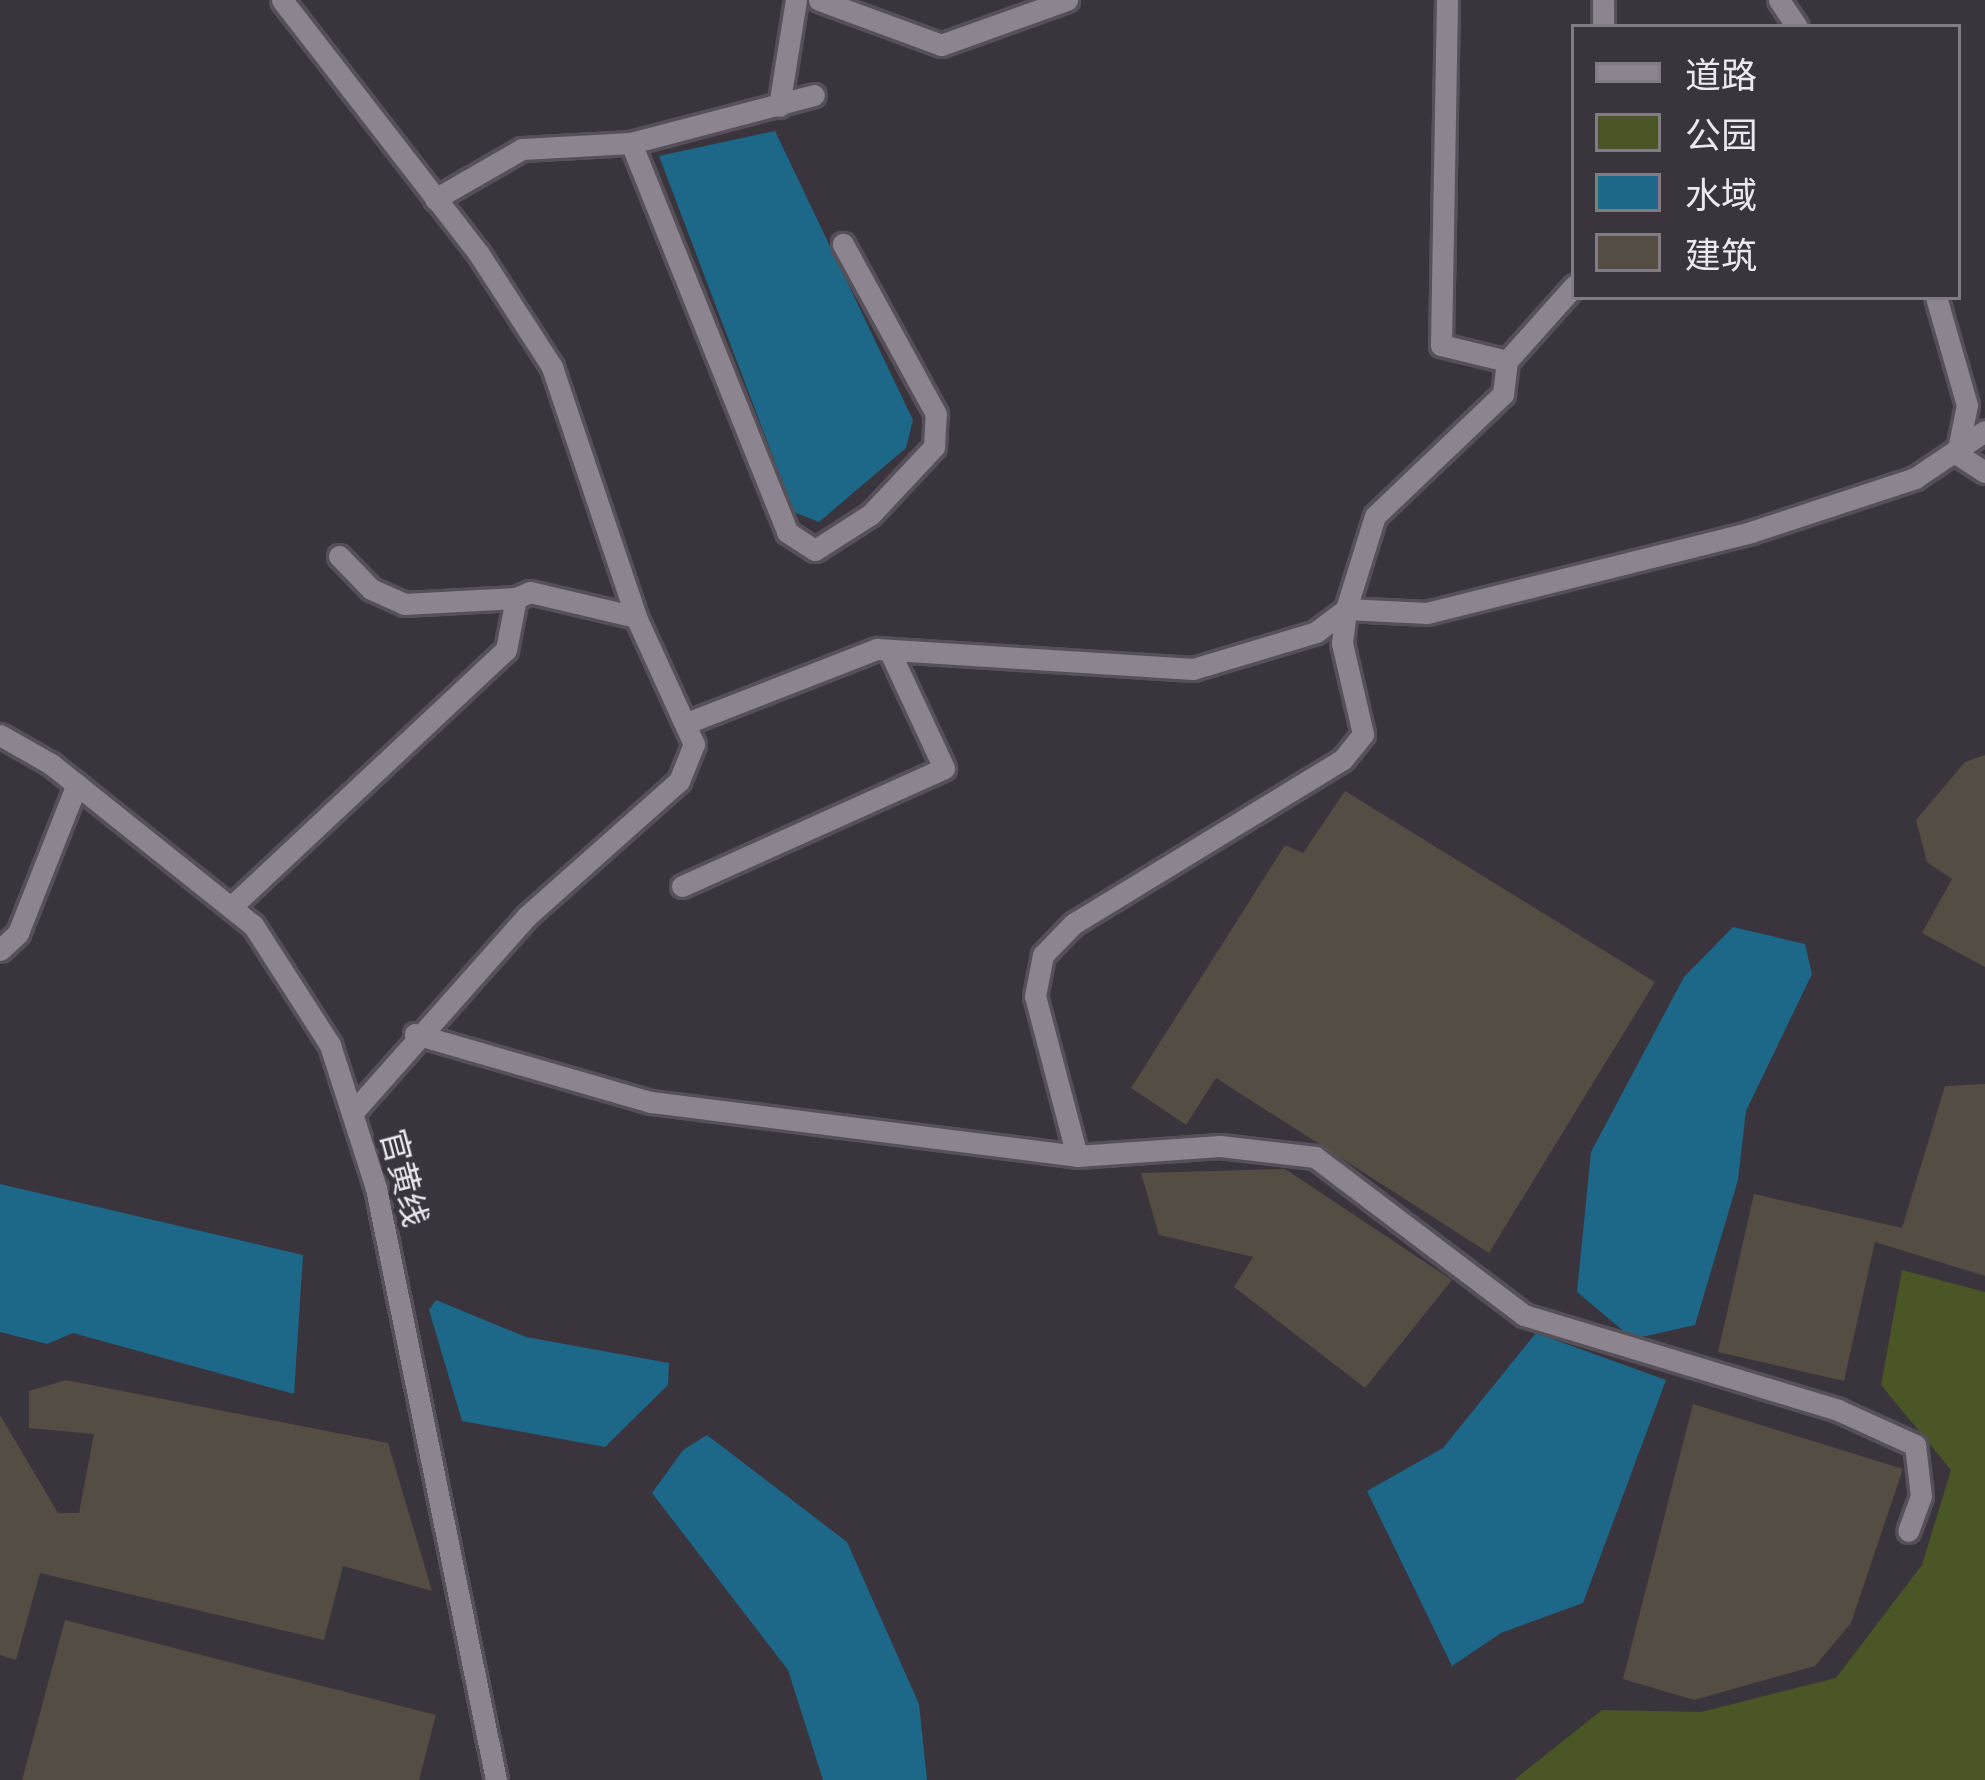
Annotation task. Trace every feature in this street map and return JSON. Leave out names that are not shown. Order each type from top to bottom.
[{"type":"street","points":[[282,0],[313,28],[552,367],[635,616],[694,744],[679,781],[527,916],[416,1034],[352,1113]]},
{"type":"street","points":[[779,106],[796,0]]},
{"type":"street","points":[[819,0],[870,8],[940,45],[1067,0]]},
{"type":"street","points":[[1447,0],[1441,345],[1507,361]]},
{"type":"street","points":[[434,200],[522,149],[632,143],[814,95]]},
{"type":"street","points":[[632,143],[787,532],[814,550],[871,514],[934,447],[936,414],[843,244]]},
{"type":"street","points":[[1077,1156],[1035,996],[1043,955],[1073,924],[1343,759],[1363,734],[1342,643],[1346,610],[1375,516],[1503,394],[1507,361],[1571,289]]},
{"type":"street","points":[[1937,300],[1967,405],[1957,454]]},
{"type":"street","points":[[687,722],[890,650],[1192,669],[1316,632],[1346,610],[1427,613],[1751,532],[1915,478],[1985,431]]},
{"type":"street","points":[[1957,454],[1985,472]]},
{"type":"street","points":[[339,556],[371,589],[404,604],[516,598],[530,592],[635,616]]},
{"type":"street","points":[[232,908],[506,650],[516,598]]},
{"type":"street","points":[[682,886],[944,769],[890,650]]},
{"type":"street","name":"官黄线","points":[[0,735],[77,784],[232,908],[330,1045],[376,1189],[496,1780]]},
{"type":"street","points":[[0,950],[19,933],[77,784]]},
{"type":"street","points":[[416,1034],[651,1102],[1077,1156],[1220,1146],[1316,1157],[1524,1315],[1838,1410],[1916,1445],[1921,1496],[1908,1531]]},
{"type":"green space","points":[[1902,1270],[1985,1292],[1985,1780],[1514,1780],[1602,1710],[1701,1712],[1836,1678],[1922,1565],[1951,1470],[1881,1385]]},
{"type":"water","points":[[775,131],[913,420],[906,448],[819,522],[794,512],[659,156]]},
{"type":"water","points":[[1733,927],[1805,944],[1812,974],[1746,1111],[1738,1180],[1695,1325],[1633,1339],[1577,1292],[1591,1152],[1684,977]]},
{"type":"water","points":[[0,1184],[303,1255],[294,1394],[73,1333],[47,1344],[0,1332]]},
{"type":"water","points":[[436,1300],[526,1337],[669,1363],[668,1385],[605,1447],[462,1421],[429,1310]]},
{"type":"water","points":[[1536,1333],[1666,1380],[1583,1603],[1501,1633],[1452,1666],[1367,1491],[1443,1448]]},
{"type":"water","points":[[707,1435],[847,1542],[919,1704],[927,1780],[823,1780],[788,1670],[652,1493],[683,1450]]},
{"type":"building","points":[[1985,755],[1985,967],[1922,933],[1952,879],[1927,862],[1916,820],[1965,762]]},
{"type":"building","points":[[1345,791],[1655,982],[1489,1253],[1216,1078],[1186,1125],[1131,1088],[1285,845],[1303,853]]},
{"type":"building","points":[[1985,1084],[1985,1276],[1875,1242],[1844,1381],[1718,1352],[1754,1194],[1902,1228],[1945,1086]]},
{"type":"building","points":[[1285,1169],[1452,1280],[1365,1388],[1234,1287],[1253,1257],[1159,1235],[1141,1173]]},
{"type":"building","points":[[66,1380],[388,1443],[432,1591],[343,1566],[324,1640],[40,1573],[16,1660],[0,1655],[0,1415],[58,1513],[79,1513],[94,1434],[29,1428],[29,1391]]},
{"type":"building","points":[[1693,1404],[1903,1469],[1851,1623],[1815,1666],[1694,1700],[1623,1679]]},
{"type":"building","points":[[65,1620],[436,1715],[419,1780],[22,1780]]}]
